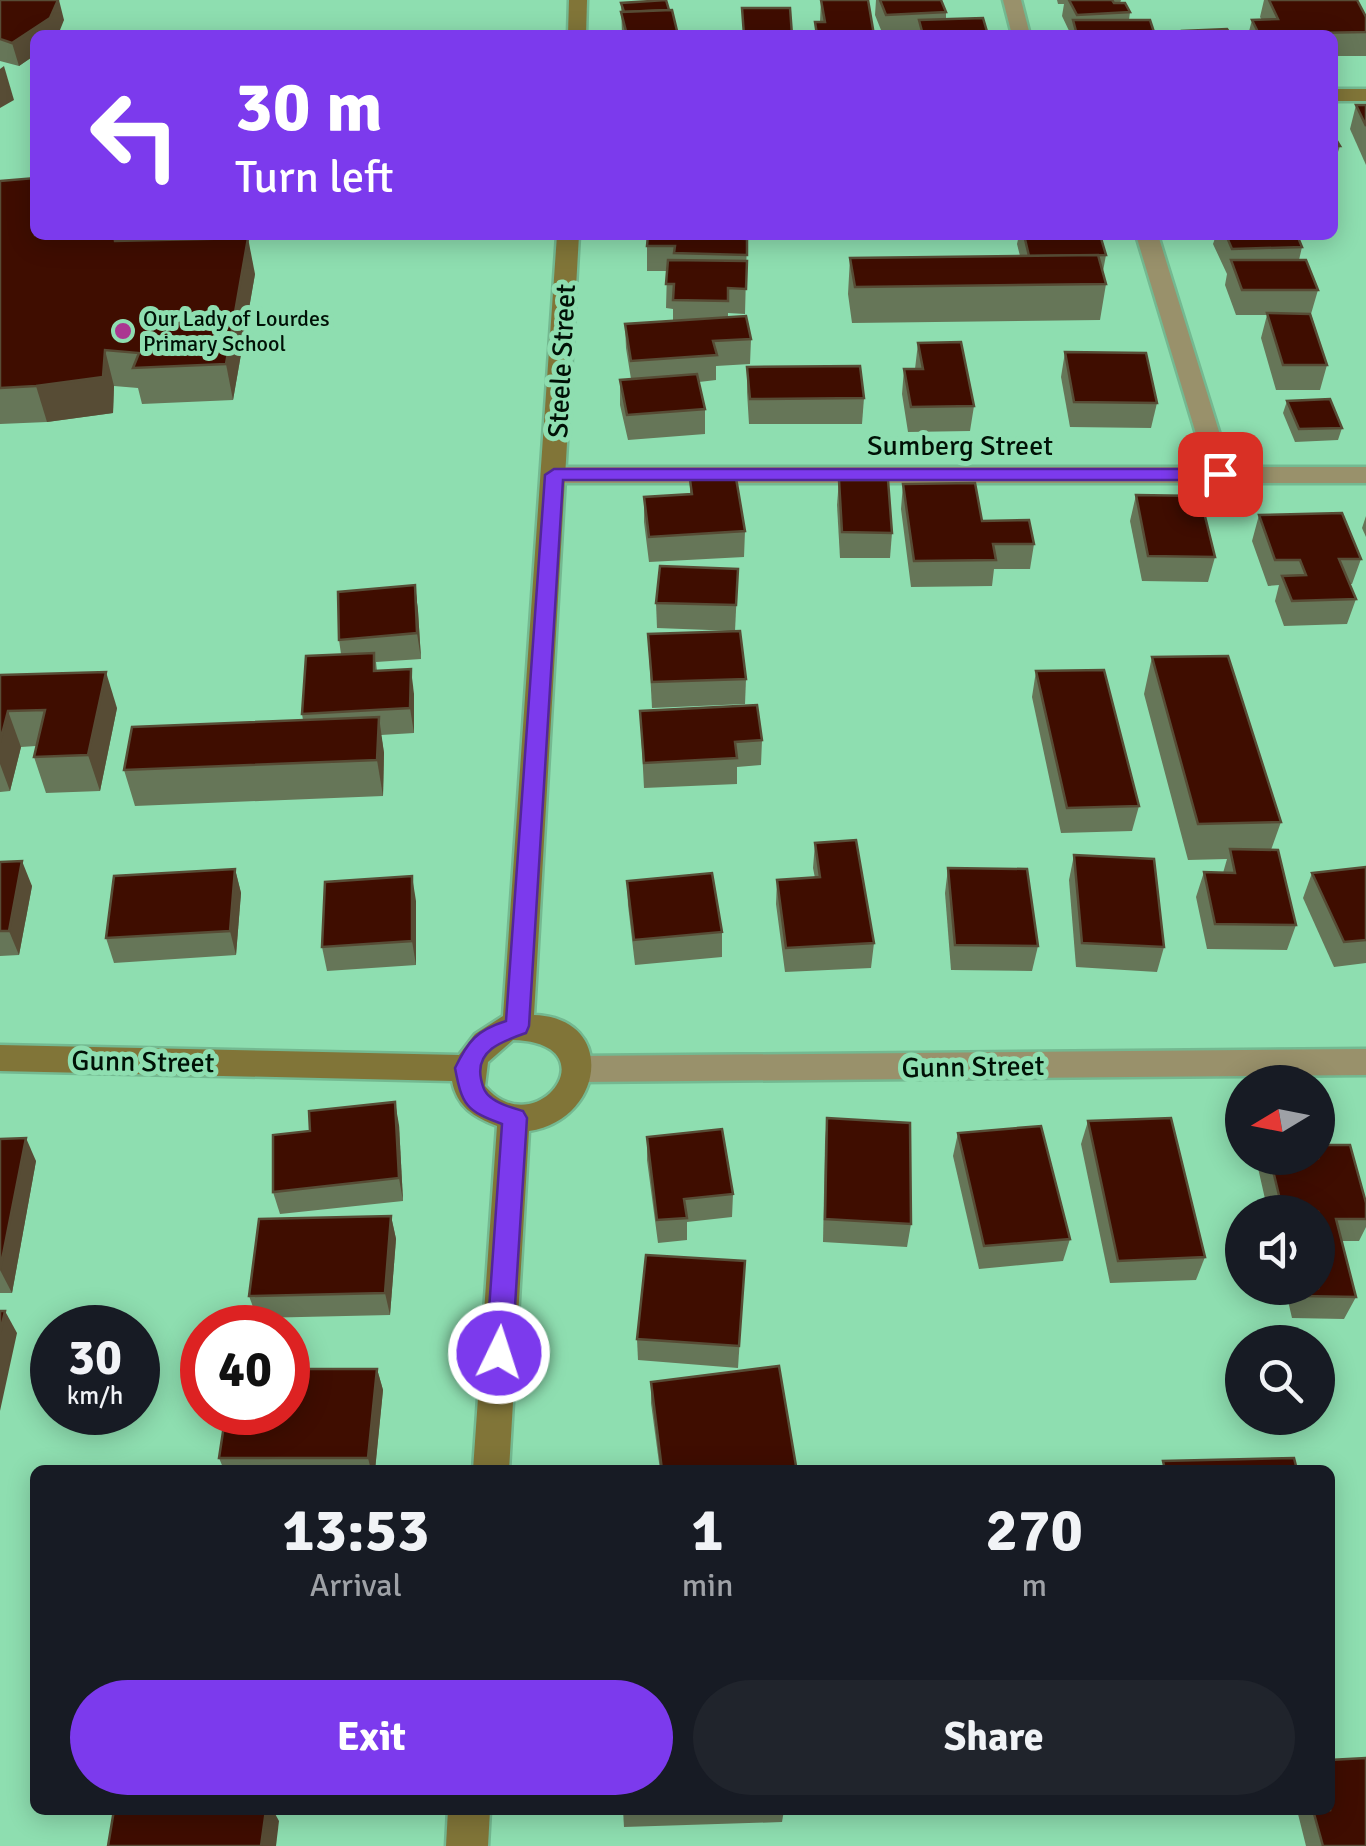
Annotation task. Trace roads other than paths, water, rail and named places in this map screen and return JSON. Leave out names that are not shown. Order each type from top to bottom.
[{"type":"street","points":[[577,30],[578,0]]},
{"type":"street","points":[[1012,0],[1019,30]]},
{"type":"street","points":[[1338,95],[1366,95]]},
{"type":"street","name":"Steele Street","points":[[518,1026],[568,240]]},
{"type":"street","points":[[1149,240],[1220,474]]},
{"type":"street","name":"Sumberg Street","points":[[554,475],[1366,475]]},
{"type":"street","points":[[518,1026],[540,1027],[558,1034],[570,1044],[580,1070],[574,1089],[563,1103],[546,1113],[514,1118],[485,1107],[472,1095],[467,1068],[478,1046],[492,1034],[518,1026]]},
{"type":"street","name":"Gunn Street","points":[[0,1058],[467,1068]]},
{"type":"street","name":"Gunn Street","points":[[580,1070],[1366,1062]]},
{"type":"street","points":[[491,1465],[514,1118]]},
{"type":"street","points":[[467,1846],[469,1815]]},
{"type":"place","name":"Our Lady of Lourdes Primary School","points":[[123,331]]}]
